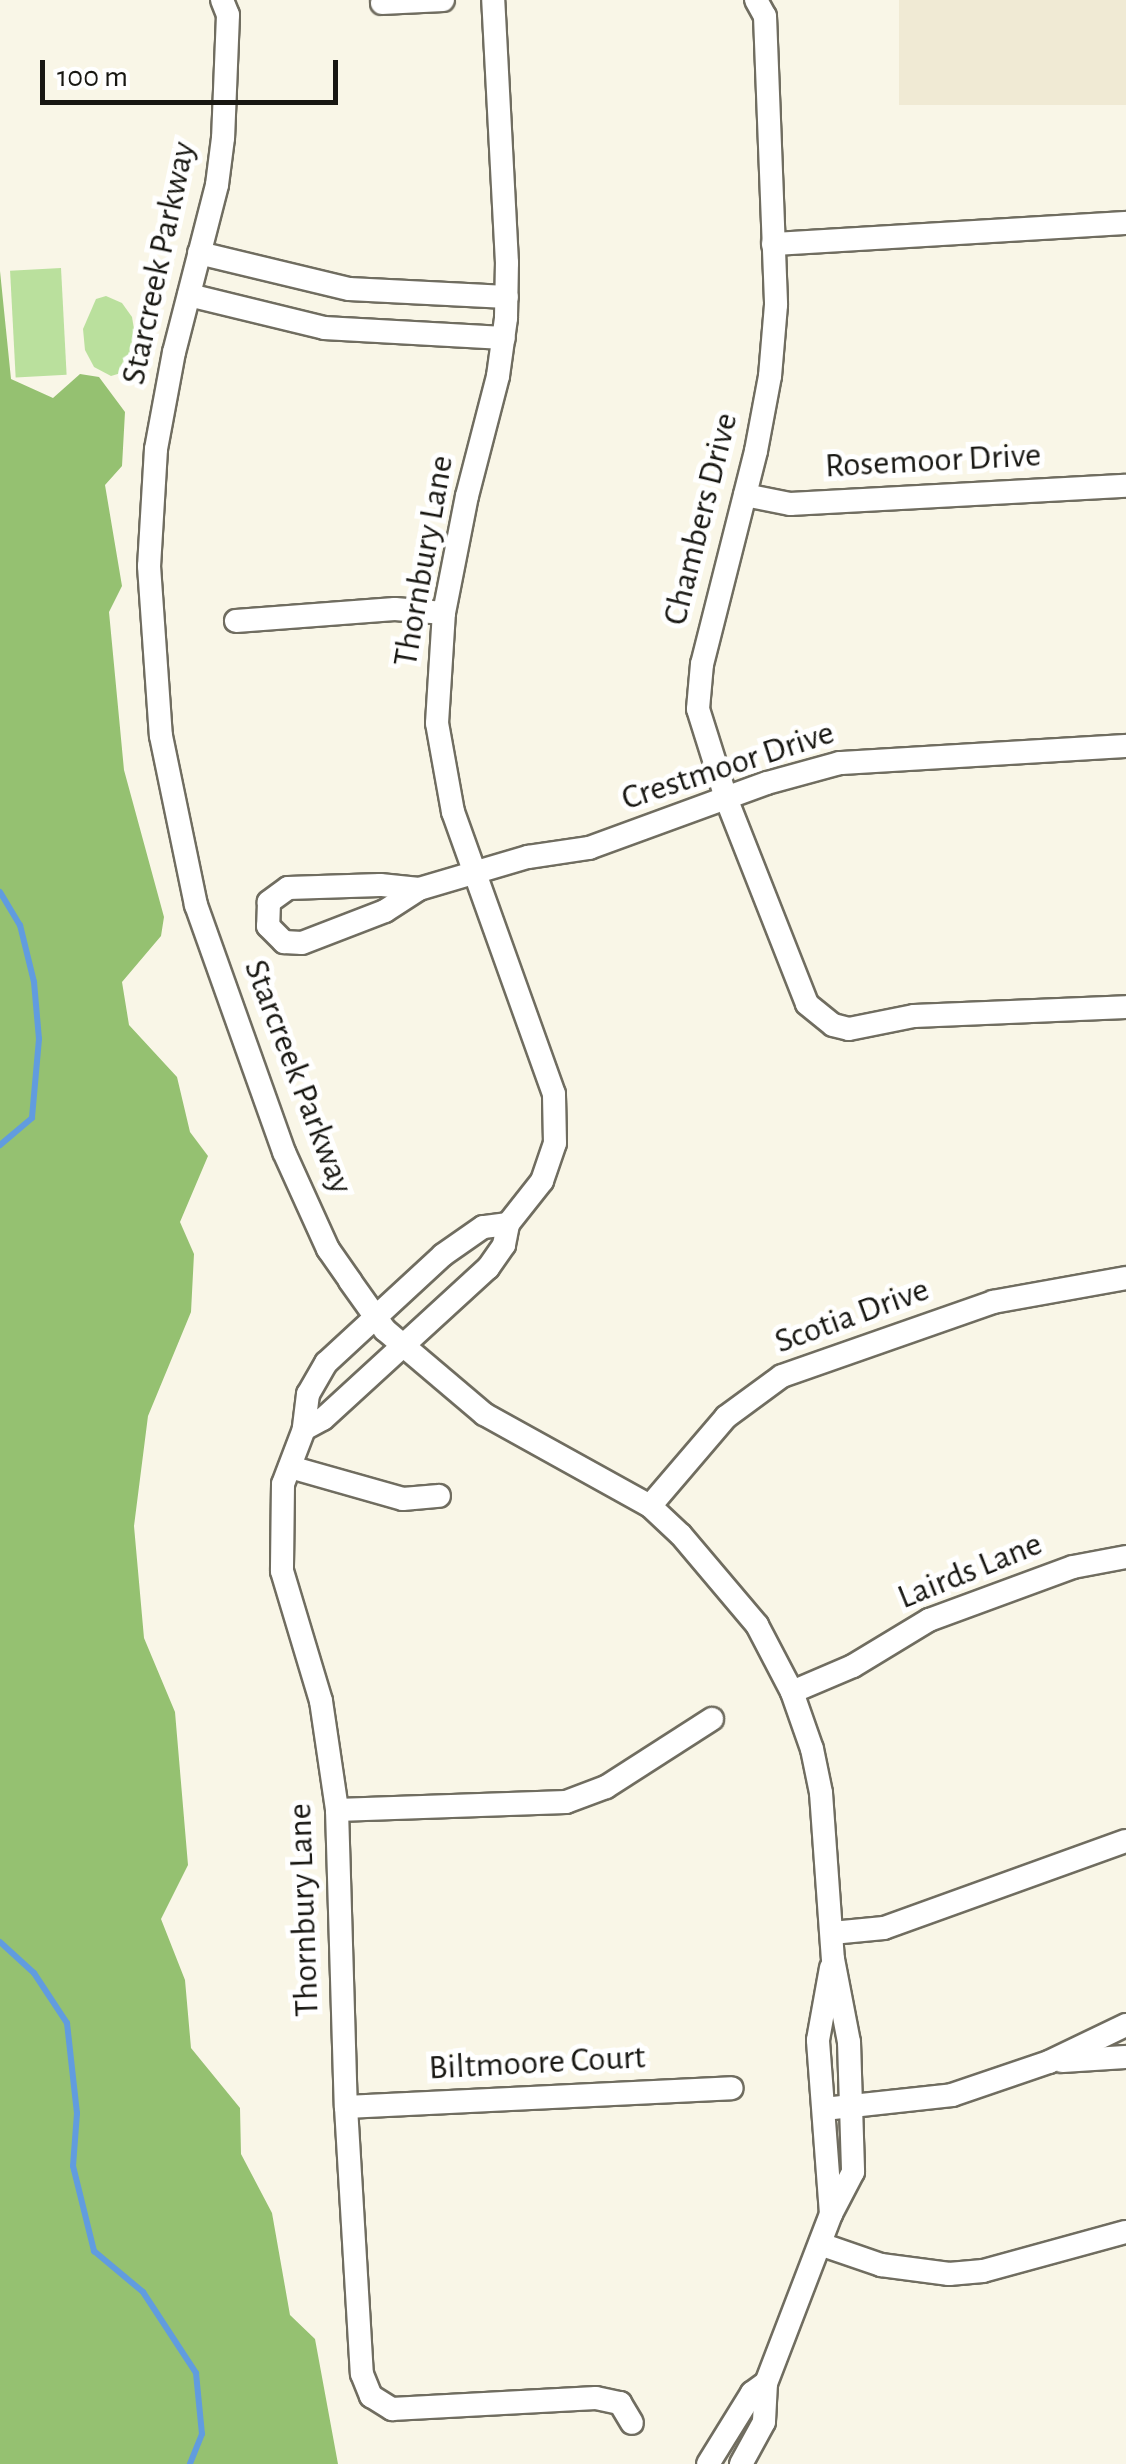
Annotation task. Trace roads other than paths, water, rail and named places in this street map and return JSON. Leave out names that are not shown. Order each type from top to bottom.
[{"type":"street","points":[[382,3],[443,0]]},
{"type":"street","name":"Thornbury Lane","points":[[304,1429],[323,1419],[488,1268],[504,1246],[508,1224],[542,1181],[554,1143],[556,1117],[548,1074],[473,873],[446,788],[436,690],[444,613],[504,338],[507,297],[493,0]]},
{"type":"street","name":"Chambers Drive","points":[[756,0],[765,16],[776,305],[770,376],[745,495],[702,664],[698,709],[726,798],[806,1004],[833,1025],[849,1029],[914,1016],[1126,1007]]},
{"type":"street","name":"Starcreek Parkway","points":[[229,5],[223,138],[156,449],[149,566],[156,694],[178,835],[196,905],[284,1152],[328,1249],[376,1316],[401,1344],[484,1414],[650,1506],[723,1580],[757,1625],[792,1692],[821,1794],[833,1960],[849,2042],[853,2172],[831,2214],[766,2383],[764,2422],[742,2464]]},
{"type":"street","points":[[772,244],[1126,223]]},
{"type":"street","points":[[200,253],[330,286],[507,297]]},
{"type":"street","points":[[189,295],[324,328],[504,338]]},
{"type":"street","name":"Rosemoor Drive","points":[[745,495],[790,504],[1126,486]]},
{"type":"street","points":[[236,621],[395,609],[444,613]]},
{"type":"street","name":"Crestmoor Drive","points":[[418,889],[380,885],[288,888],[269,902],[268,926],[284,942],[302,943],[385,910],[418,889],[528,857],[589,848],[804,771],[872,758],[1126,746]]},
{"type":"street","name":"Thornbury Lane","points":[[508,1224],[483,1227],[470,1235],[376,1316],[315,1380],[308,1394],[304,1429],[283,1484],[282,1571],[322,1701],[337,1810],[346,2107],[362,2374],[372,2396],[392,2409],[596,2398],[620,2403],[632,2422]]},
{"type":"street","name":"Scotia Drive","points":[[650,1506],[726,1417],[782,1376],[994,1302],[1126,1278]]},
{"type":"street","points":[[290,1466],[403,1499],[439,1496]]},
{"type":"street","name":"Lairds Lane","points":[[792,1692],[853,1666],[929,1620],[1073,1567],[1126,1557]]},
{"type":"street","points":[[337,1810],[566,1802],[606,1787],[712,1719]]},
{"type":"street","points":[[832,1933],[896,1924],[1126,1841]]},
{"type":"street","name":"Starcreek Parkway","points":[[831,2214],[818,2040],[833,1960]]},
{"type":"street","points":[[824,2109],[952,2095],[1049,2062],[1126,2025]]},
{"type":"street","points":[[1049,2062],[1126,2056]]},
{"type":"street","name":"Biltmoore Court","points":[[346,2107],[732,2088]]},
{"type":"street","points":[[820,2244],[881,2265],[950,2274],[982,2271],[1126,2232]]},
{"type":"street","name":"Starcreek Parkway","points":[[708,2464],[752,2392],[766,2383]]},
{"type":"waterway","points":[[0,892],[20,925],[34,982],[39,1039],[32,1118],[0,1145]]},
{"type":"waterway","points":[[0,1942],[34,1973],[67,2023],[77,2113],[73,2166],[94,2251],[143,2292],[196,2373],[202,2434],[190,2464]]}]
